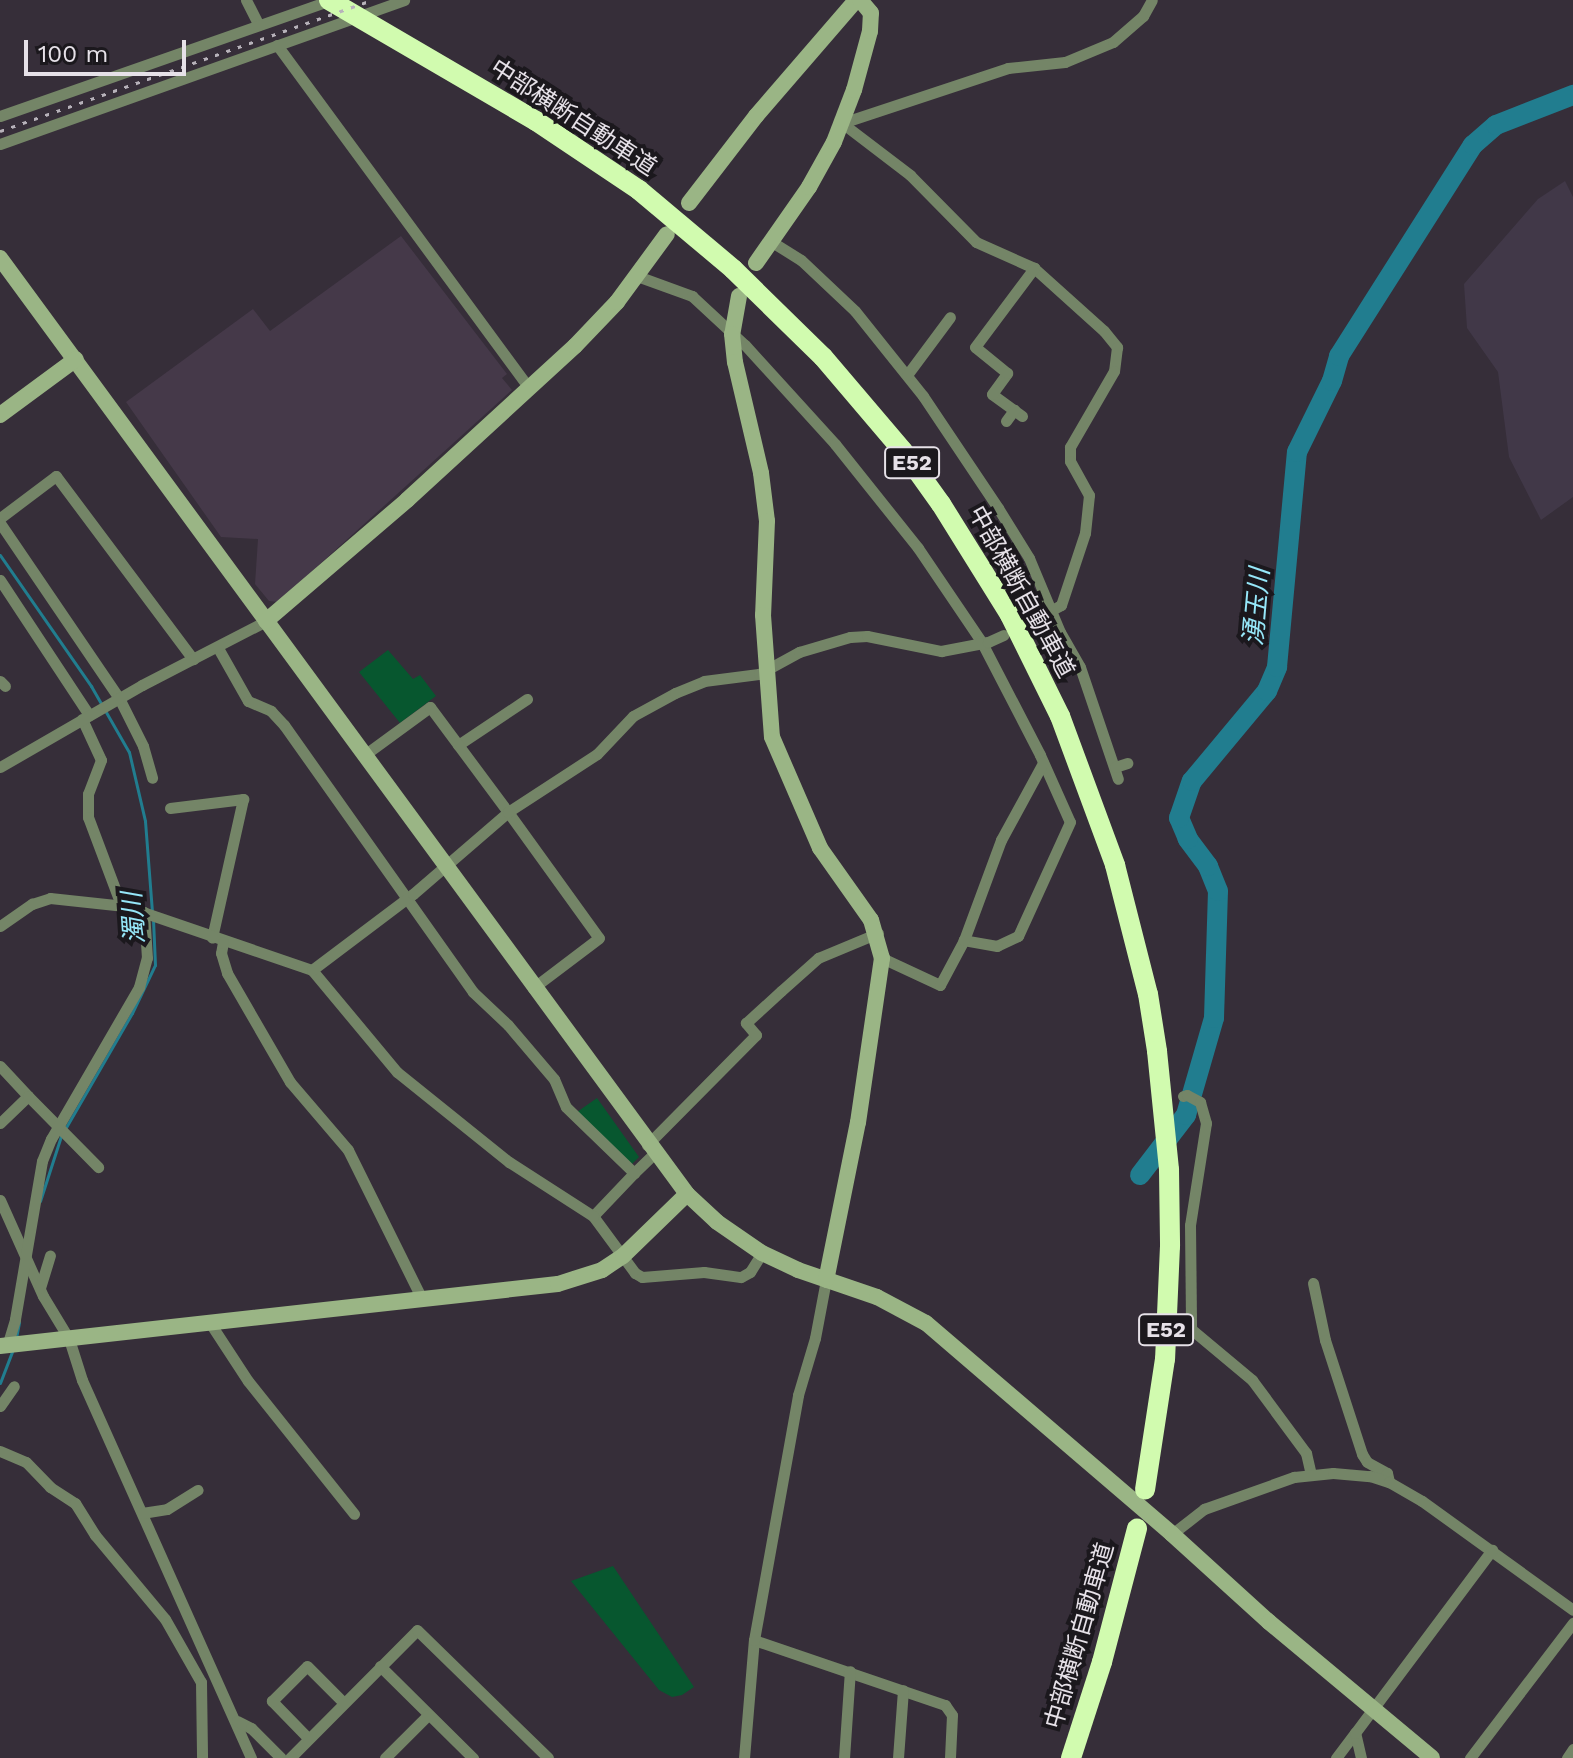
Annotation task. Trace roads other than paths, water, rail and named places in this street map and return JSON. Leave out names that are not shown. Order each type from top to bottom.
[{"type":"highway","name":"中部横断自動車道","points":[[330,0],[536,121],[687,227],[823,357],[903,451],[941,504],[1010,615],[1075,752],[1115,865],[1148,994],[1164,1107],[1169,1170],[1165,1359],[1145,1489]]},
{"type":"highway","name":"中部横断自動車道","points":[[1071,1758],[1102,1662],[1137,1529]]},
{"type":"street","points":[[246,0],[259,25]]},
{"type":"street","points":[[0,116],[330,0]]},
{"type":"street","points":[[0,144],[404,0]]},
{"type":"street","points":[[689,203],[756,116],[858,0],[871,13],[870,31],[842,123],[825,160],[756,263]]},
{"type":"street","points":[[842,123],[1008,68],[1065,62],[1113,42],[1143,16],[1152,0]]},
{"type":"street","points":[[277,45],[529,388]]},
{"type":"street","points":[[842,123],[910,175],[976,242],[1034,268],[1104,331],[1117,347],[1114,371],[1070,447],[1070,461],[1089,495],[1088,516],[1065,599],[1052,611],[1032,621]]},
{"type":"street","points":[[0,767],[117,699],[266,621],[595,326],[667,234]]},
{"type":"street","points":[[772,242],[801,260],[840,294],[907,375],[1029,558],[1080,667],[1120,769]]},
{"type":"street","points":[[0,258],[687,1194],[717,1222],[762,1253],[877,1297],[926,1323],[1172,1534],[1269,1622],[1432,1758]]},
{"type":"street","points":[[1014,416],[992,394],[1007,373],[994,356],[975,347],[1034,268]]},
{"type":"street","points":[[637,276],[656,286],[692,296],[835,444],[918,548],[981,641],[1043,763],[1070,822],[1018,936],[997,946],[964,940]]},
{"type":"street","points":[[739,296],[732,334],[765,499],[767,539],[763,615],[772,737],[784,771],[820,848],[864,907],[878,933],[882,958],[856,1137],[815,1338],[798,1395],[754,1640],[744,1758]]},
{"type":"street","points":[[907,375],[947,322],[953,335]]},
{"type":"street","points":[[0,415],[76,359]]},
{"type":"street","points":[[152,778],[143,746],[117,699],[0,521],[56,476],[193,659]]},
{"type":"street","points":[[0,580],[90,715],[101,760],[88,794],[88,817],[121,905]]},
{"type":"street","points":[[312,970],[407,898],[508,812],[597,754],[623,724],[648,706],[689,686],[753,676],[799,652],[850,637],[874,637],[941,651],[1004,635]]},
{"type":"street","points":[[218,648],[248,701],[271,711],[284,725],[341,810],[473,992],[508,1025],[554,1079],[566,1107],[634,1173]]},
{"type":"street","points":[[458,745],[527,699]]},
{"type":"street","points":[[363,756],[430,707],[508,812],[599,938],[533,988]]},
{"type":"street","points":[[882,958],[940,985],[964,940],[1001,840],[1043,763]]},
{"type":"street","points":[[170,808],[243,799],[218,940],[223,965],[290,1082],[348,1150],[422,1299]]},
{"type":"street","points":[[0,926],[32,904],[50,898],[121,905],[312,970],[397,1072],[509,1162],[593,1216],[642,1277],[704,1272],[741,1277],[750,1272],[762,1253]]},
{"type":"street","points":[[146,913],[147,958],[139,987],[42,1161],[11,1345],[558,1284],[602,1270],[623,1256],[687,1194]]},
{"type":"street","points":[[593,1216],[756,1035],[746,1023],[818,958],[878,933]]},
{"type":"street","points":[[0,1066],[98,1167]]},
{"type":"street","points":[[0,1123],[28,1096]]},
{"type":"street","points":[[1189,1097],[1206,1114],[1207,1136],[1190,1225],[1191,1329],[1252,1380],[1306,1453],[1311,1474]]},
{"type":"street","points":[[0,1200],[39,1284],[69,1339],[82,1380],[251,1758]]},
{"type":"street","points":[[39,1284],[50,1255]]},
{"type":"street","points":[[1313,1283],[1325,1340],[1362,1454],[1367,1462],[1387,1473],[1389,1482]]},
{"type":"street","points":[[210,1323],[248,1381],[354,1514]]},
{"type":"street","points":[[0,1406],[14,1386]]},
{"type":"street","points":[[0,1451],[26,1462],[45,1483],[75,1503],[95,1535],[165,1619],[201,1682],[202,1758]]},
{"type":"street","points":[[1172,1534],[1204,1509],[1311,1474],[1351,1473],[1389,1482],[1492,1550],[1573,1610]]},
{"type":"street","points":[[142,1513],[167,1509],[198,1490]]},
{"type":"street","points":[[1336,1758],[1375,1710],[1492,1550]]},
{"type":"street","points":[[1470,1758],[1573,1623]]},
{"type":"street","points":[[290,1758],[417,1630],[548,1758]]},
{"type":"street","points":[[754,1640],[850,1671],[950,1709],[950,1758]]},
{"type":"street","points":[[308,1738],[272,1701],[307,1666],[343,1702]]},
{"type":"street","points":[[380,1666],[473,1758]]},
{"type":"street","points":[[844,1758],[850,1671]]},
{"type":"street","points":[[201,1682],[214,1676]]},
{"type":"street","points":[[898,1758],[903,1690]]},
{"type":"street","points":[[385,1758],[428,1715]]},
{"type":"street","points":[[237,1721],[251,1728],[281,1758]]},
{"type":"street","points":[[1355,1733],[1361,1758]]},
{"type":"street","points":[[1567,1758],[1573,1749]]},
{"type":"waterway","name":"湧玉川","points":[[1140,1175],[1186,1115],[1214,1018],[1218,891],[1208,866],[1188,839],[1179,818],[1192,781],[1267,691],[1277,667],[1297,452],[1332,381],[1339,356],[1473,145],[1496,125],[1573,95]]},
{"type":"waterway","name":"濁川","points":[[0,555],[91,686],[129,752],[145,821],[152,912]]},
{"type":"waterway","name":"濁川","points":[[65,1129],[132,1013],[155,965],[153,920]]},
{"type":"waterway","name":"濁川","points":[[40,1201],[61,1136]]},
{"type":"waterway","name":"濁川","points":[[16,1338],[19,1322]]},
{"type":"waterway","name":"濁川","points":[[0,1383],[13,1349]]},
{"type":"railway","points":[[0,131],[371,0]]}]
